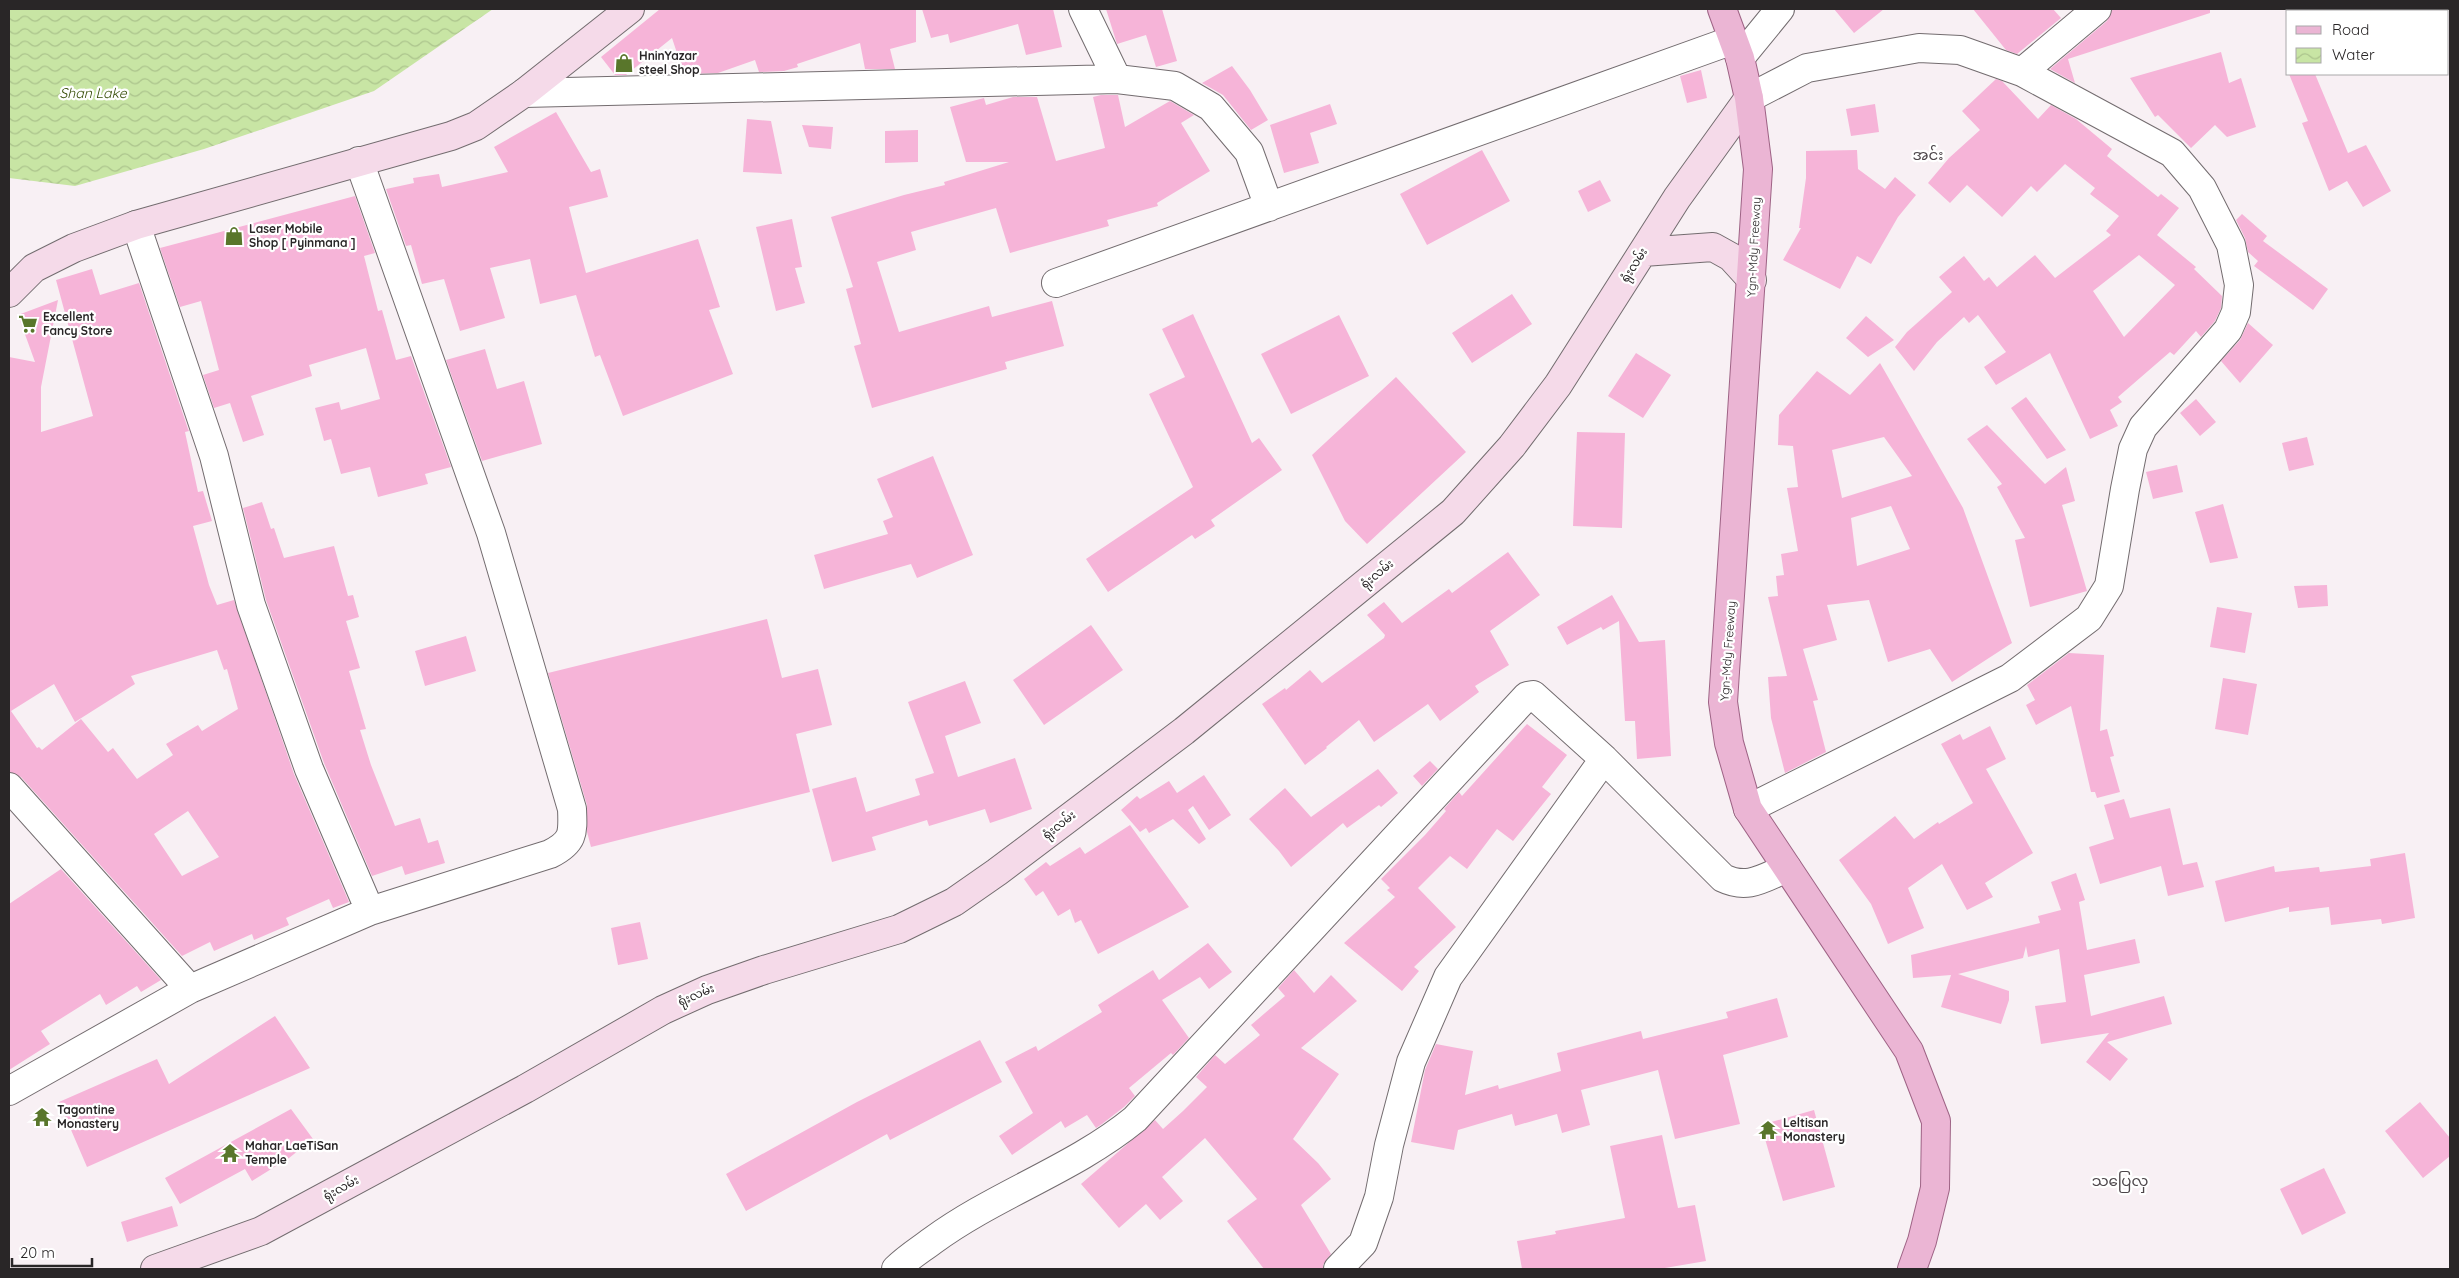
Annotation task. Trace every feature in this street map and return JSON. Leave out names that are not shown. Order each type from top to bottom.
[{"type":"main road","name":"Ygn-Mdy Freeway","points":[[1722,9],[1750,98],[1758,169],[1723,702],[1729,743],[1748,809],[1908,1051],[1936,1121],[1935,1188],[1922,1241],[1912,1269]]},
{"type":"street","points":[[9,293],[34,268],[74,248],[136,225],[459,133],[476,126],[524,93],[630,9]]},
{"type":"street","points":[[1083,9],[1117,79]]},
{"type":"street","points":[[1056,282],[1269,207],[1736,49],[1780,9]]},
{"type":"street","points":[[2022,72],[2097,9]]},
{"type":"street","points":[[1748,809],[2010,678],[2089,618],[2109,586],[2124,489],[2134,449],[2143,427],[2228,330],[2236,312],[2239,285],[2231,245],[2202,188],[2172,153],[2022,72],[1960,50],[1919,48],[1807,68],[1750,98]]},
{"type":"street","points":[[524,93],[1117,79],[1174,86],[1211,107],[1249,152],[1269,207]]},
{"type":"street","name":"ရုံးလမ်း","points":[[155,1269],[261,1231],[525,1089],[671,1006],[707,990],[764,970],[899,929],[954,902],[997,872],[1184,731],[1453,512],[1512,446],[1558,385],[1677,198],[1750,98]]},
{"type":"street","points":[[9,1091],[190,989],[370,912],[550,854],[564,847],[572,833],[572,809],[491,533],[359,162]]},
{"type":"street","points":[[136,225],[214,456],[251,605],[308,770],[370,912]]},
{"type":"street","points":[[1643,252],[1713,247],[1731,256],[1752,280]]},
{"type":"street","points":[[896,1269],[962,1219],[1115,1136],[1135,1119],[1519,701],[1527,696],[1533,695],[1604,759],[1723,878],[1736,885],[1749,884],[1787,868]]},
{"type":"street","points":[[1338,1269],[1363,1243],[1379,1197],[1389,1145],[1411,1062],[1448,977],[1604,759]]},
{"type":"street","points":[[9,787],[190,989]]},
{"type":"water","name":"Shan Lake","points":[[9,9],[493,9],[374,91],[204,149],[75,186],[9,178]]},
{"type":"building","points":[[660,9],[916,9],[916,42],[890,49],[895,69],[865,69],[860,43],[797,64],[798,67],[784,71],[759,72],[755,60],[718,73],[684,74],[672,38],[626,75],[615,75],[601,57]]},
{"type":"building","points":[[922,9],[1053,9],[1062,47],[1026,55],[1018,24],[950,43],[948,34],[931,38]]},
{"type":"building","points":[[1106,9],[1162,9],[1177,61],[1156,67],[1146,35],[1117,44]]},
{"type":"building","points":[[1834,9],[1884,9],[1854,33]]},
{"type":"building","points":[[1973,9],[2053,9],[2061,18],[2017,54],[2006,50]]},
{"type":"building","points":[[2112,9],[2210,9],[2210,13],[2068,59],[2075,83],[2050,69],[2107,21]]},
{"type":"building","points":[[2221,52],[2229,83],[2241,78],[2256,127],[2227,137],[2215,125],[2191,148],[2158,115],[2155,117],[2130,78]]},
{"type":"building","points":[[1232,66],[1250,90],[1268,120],[1251,130],[1223,95],[1202,83]]},
{"type":"building","points":[[1701,70],[1707,98],[1687,103],[1680,76]]},
{"type":"building","points":[[2289,75],[2315,75],[2348,153],[2366,145],[2391,191],[2363,207],[2347,181],[2329,191],[2302,123],[2308,121]]},
{"type":"building","points":[[1996,79],[2002,81],[2038,119],[2051,105],[2076,119],[2112,149],[2107,156],[2158,197],[2161,194],[2179,208],[2157,235],[2196,267],[2194,269],[2222,296],[2221,308],[2215,321],[2201,337],[2196,331],[2174,355],[2170,352],[2118,397],[2122,402],[2110,410],[2118,426],[2090,439],[2050,353],[1996,385],[1984,367],[2006,352],[1978,315],[1969,323],[1964,317],[1937,342],[1914,371],[1895,347],[1907,332],[1952,292],[1939,277],[1964,256],[1984,281],[1989,277],[1997,287],[2035,255],[2055,278],[2111,235],[2106,231],[2119,216],[2090,194],[2095,188],[2065,164],[2037,192],[2031,186],[2002,217],[1967,185],[1950,203],[1928,183],[1949,158],[1980,130],[1962,111]],"holes":[[[2139,255],[2175,285],[2124,337],[2093,291]]]},
{"type":"building","points":[[1118,95],[1125,127],[1170,101],[1194,115],[1181,123],[1210,171],[1157,203],[1158,206],[1107,220],[1109,226],[1010,253],[996,208],[911,232],[916,250],[877,262],[899,332],[989,306],[992,317],[1052,301],[1064,346],[1005,362],[1007,369],[872,408],[854,346],[861,344],[846,289],[853,287],[831,217],[945,185],[944,182],[1009,162],[966,162],[950,107],[984,98],[986,105],[1013,97],[1037,97],[1056,161],[1105,148],[1093,97]]},
{"type":"building","points":[[1330,104],[1337,124],[1310,133],[1319,163],[1284,173],[1270,125]]},
{"type":"building","points":[[1875,104],[1879,132],[1851,136],[1846,109]]},
{"type":"building","points":[[556,112],[591,172],[600,169],[608,197],[569,207],[586,273],[698,239],[720,307],[709,310],[733,374],[623,416],[600,355],[595,357],[576,295],[540,304],[530,259],[490,268],[505,318],[460,331],[444,279],[422,284],[411,245],[406,246],[386,189],[414,183],[413,178],[439,174],[442,187],[508,172],[494,147]]},
{"type":"building","points":[[747,119],[771,121],[782,174],[743,172]]},
{"type":"building","points":[[802,125],[833,127],[831,149],[809,147]]},
{"type":"building","points":[[918,130],[918,162],[885,163],[885,131]]},
{"type":"building","points":[[1482,150],[1510,201],[1427,245],[1400,194]]},
{"type":"building","points":[[1857,150],[1858,169],[1885,189],[1895,177],[1916,195],[1898,217],[1871,264],[1857,256],[1840,289],[1783,260],[1801,228],[1799,228],[1806,178],[1806,151]]},
{"type":"building","points":[[1600,180],[1611,201],[1588,212],[1578,191]]},
{"type":"building","points":[[355,196],[375,253],[364,256],[378,311],[382,310],[396,360],[411,356],[451,467],[425,474],[428,484],[378,497],[370,467],[341,474],[331,439],[324,441],[315,408],[339,402],[341,410],[380,399],[366,348],[309,365],[312,376],[251,396],[264,435],[243,442],[230,403],[214,408],[203,375],[219,370],[201,301],[180,307],[160,248]]},
{"type":"building","points":[[2242,214],[2267,236],[2263,241],[2328,289],[2313,310],[2254,266],[2258,261],[2248,252],[2245,238],[2236,220]]},
{"type":"building","points":[[792,219],[802,267],[795,268],[805,303],[776,311],[756,227]]},
{"type":"building","points":[[92,269],[100,295],[139,283],[189,431],[185,432],[198,492],[203,491],[212,521],[193,526],[209,585],[217,605],[234,600],[294,774],[349,902],[333,908],[329,899],[286,918],[289,925],[254,940],[252,934],[214,951],[210,942],[182,956],[21,777],[9,772],[9,357],[35,362],[18,315],[58,300],[41,387],[41,432],[93,416],[56,280]],"holes":[[[217,650],[224,670],[227,669],[238,709],[202,731],[198,725],[166,744],[173,755],[137,779],[113,748],[108,752],[81,719],[42,750],[39,747],[37,748],[11,711],[54,684],[75,722],[135,684],[131,676]],[[188,811],[219,857],[182,876],[154,834]]]},
{"type":"building","points":[[1512,294],[1532,324],[1472,363],[1452,333]]},
{"type":"building","points":[[1193,314],[1252,443],[1259,438],[1282,470],[1211,520],[1215,526],[1195,539],[1192,535],[1108,592],[1086,559],[1193,487],[1149,394],[1185,377],[1162,329]]},
{"type":"building","points":[[1339,315],[1369,376],[1291,414],[1261,354]]},
{"type":"building","points":[[1866,316],[1894,340],[1868,357],[1846,338]]},
{"type":"building","points":[[2248,323],[2273,345],[2240,383],[2221,361],[2240,340]]},
{"type":"building","points":[[485,349],[497,389],[524,381],[542,444],[482,461],[446,360]]},
{"type":"building","points":[[1636,353],[1671,375],[1643,418],[1608,396]]},
{"type":"building","points":[[1880,363],[1963,508],[2012,643],[1952,682],[1930,649],[1888,662],[1869,600],[1827,605],[1837,640],[1803,649],[1818,700],[1813,701],[1826,752],[1785,773],[1771,718],[1768,677],[1787,676],[1768,597],[1778,596],[1776,576],[1784,575],[1781,554],[1798,551],[1787,488],[1798,487],[1793,446],[1778,445],[1779,415],[1817,371],[1850,395]],"holes":[[[1884,437],[1912,476],[1842,498],[1832,450]],[[1891,506],[1910,549],[1857,566],[1851,518]]]},
{"type":"building","points":[[1396,377],[1466,452],[1367,544],[1345,521],[1312,455]]},
{"type":"building","points":[[2026,397],[2066,450],[2047,459],[2011,408]]},
{"type":"building","points":[[2196,399],[2216,422],[2200,436],[2180,413]]},
{"type":"building","points":[[1987,425],[2045,484],[2066,467],[2075,501],[2062,505],[2087,591],[2030,607],[2015,540],[2025,538],[1997,487],[2002,484],[1967,439]]},
{"type":"building","points":[[1577,432],[1625,433],[1622,528],[1573,526]]},
{"type":"building","points":[[2307,437],[2314,465],[2289,471],[2282,443]]},
{"type":"building","points":[[933,456],[973,555],[917,578],[911,564],[824,589],[814,555],[888,534],[883,521],[893,517],[877,479]]},
{"type":"building","points":[[2177,465],[2183,492],[2153,499],[2146,472]]},
{"type":"building","points":[[262,502],[271,529],[274,528],[284,558],[334,546],[348,596],[353,595],[359,617],[346,621],[360,668],[349,671],[366,729],[360,730],[371,765],[395,826],[420,818],[428,843],[438,840],[445,863],[405,875],[402,866],[372,876],[324,763],[266,600],[243,508]]},
{"type":"building","points":[[2223,504],[2238,558],[2210,563],[2195,512]]},
{"type":"building","points":[[1508,552],[1540,595],[1490,631],[1509,665],[1475,686],[1479,692],[1440,721],[1428,704],[1374,742],[1359,720],[1305,765],[1262,704],[1285,688],[1286,690],[1310,670],[1322,683],[1384,638],[1385,635],[1367,615],[1384,602],[1402,623],[1449,589],[1452,593]]},
{"type":"building","points":[[2327,585],[2328,606],[2298,608],[2294,586]]},
{"type":"building","points":[[1612,595],[1639,642],[1665,640],[1671,756],[1637,759],[1635,721],[1625,721],[1619,621],[1603,630],[1601,627],[1567,645],[1557,627]]},
{"type":"building","points":[[2217,607],[2252,613],[2245,653],[2210,647]]},
{"type":"building","points":[[767,619],[782,678],[818,669],[832,725],[796,734],[810,792],[591,847],[587,832],[587,805],[548,673]]},
{"type":"building","points":[[1091,625],[1123,670],[1044,725],[1013,680]]},
{"type":"building","points":[[466,636],[476,671],[425,686],[415,651]]},
{"type":"building","points":[[2069,653],[2104,655],[2100,731],[2107,729],[2114,756],[2110,757],[2120,792],[2097,798],[2095,792],[2091,792],[2071,706],[2036,725],[2026,705],[2035,700],[2027,685]]},
{"type":"building","points":[[2223,678],[2257,684],[2248,735],[2215,729]]},
{"type":"building","points":[[965,681],[981,723],[945,736],[958,777],[1015,758],[1032,809],[990,823],[985,809],[929,826],[927,820],[872,837],[876,850],[832,862],[812,789],[856,777],[866,812],[920,795],[915,779],[934,773],[908,702]]},
{"type":"building","points":[[1527,724],[1567,755],[1542,787],[1551,794],[1513,841],[1497,829],[1467,869],[1450,856],[1418,888],[1456,927],[1414,967],[1419,971],[1402,991],[1344,943],[1395,897],[1387,890],[1390,888],[1381,879],[1425,835],[1446,811],[1444,809],[1459,792],[1462,796]]},
{"type":"building","points":[[1990,726],[2006,759],[1986,769],[2033,853],[1985,883],[1993,897],[1967,910],[1942,864],[1908,888],[1924,928],[1888,944],[1871,904],[1839,860],[1895,816],[1914,839],[1938,822],[1939,824],[1973,803],[1941,744],[1960,734],[1963,740]]},
{"type":"building","points":[[1430,761],[1438,769],[1422,786],[1413,776]]},
{"type":"building","points":[[1378,769],[1398,793],[1381,807],[1379,805],[1347,828],[1343,823],[1291,867],[1279,851],[1249,819],[1285,788],[1311,817]]},
{"type":"building","points":[[1204,775],[1231,815],[1209,830],[1193,806],[1188,810],[1206,839],[1199,844],[1173,819],[1149,833],[1146,828],[1140,832],[1121,810],[1137,796],[1140,799],[1169,781],[1177,793]]},
{"type":"building","points":[[2124,799],[2130,818],[2170,808],[2183,865],[2197,862],[2204,887],[2168,896],[2161,866],[2100,884],[2089,847],[2114,839],[2104,805]]},
{"type":"building","points":[[1130,825],[1189,907],[1098,954],[1081,920],[1075,923],[1070,909],[1058,916],[1043,891],[1036,896],[1024,879],[1046,862],[1050,866],[1080,847],[1085,854]]},
{"type":"building","points":[[2405,853],[2415,918],[2382,924],[2381,919],[2331,925],[2329,907],[2289,912],[2289,907],[2225,922],[2215,881],[2274,866],[2275,872],[2319,867],[2320,872],[2371,866],[2370,859]]},
{"type":"building","points":[[61,869],[161,980],[141,992],[137,986],[106,1005],[100,994],[41,1031],[50,1044],[9,1070],[9,904]]},
{"type":"building","points":[[2076,873],[2085,900],[2079,902],[2087,950],[2135,939],[2140,963],[2084,975],[2091,1016],[2164,996],[2172,1024],[2107,1042],[2128,1059],[2110,1081],[2086,1062],[2109,1033],[2041,1044],[2035,1006],[2066,1002],[2059,949],[2028,957],[2026,946],[2023,958],[1958,974],[2009,991],[2009,1000],[2001,1024],[1941,1007],[1951,975],[1913,978],[1911,955],[2040,923],[2038,916],[2061,910],[2051,882]]},
{"type":"building","points":[[640,922],[648,959],[618,965],[611,928]]},
{"type":"building","points":[[1208,943],[1232,972],[1209,989],[1200,977],[1162,1000],[1189,1038],[1173,1055],[1171,1053],[1129,1088],[1135,1096],[1124,1107],[1096,1128],[1087,1115],[1065,1128],[1061,1121],[1012,1155],[999,1136],[1033,1113],[1005,1062],[1036,1046],[1038,1051],[1102,1012],[1098,1005],[1153,970],[1159,980]]},
{"type":"building","points":[[1294,970],[1314,993],[1331,975],[1357,1001],[1301,1048],[1339,1074],[1293,1139],[1318,1163],[1331,1179],[1301,1205],[1331,1254],[1323,1265],[1323,1269],[1264,1269],[1227,1221],[1257,1199],[1205,1138],[1162,1177],[1183,1201],[1160,1220],[1146,1204],[1119,1228],[1081,1184],[1155,1120],[1163,1129],[1183,1111],[1207,1087],[1196,1077],[1215,1055],[1225,1064],[1260,1035],[1251,1025],[1285,996],[1278,988]]},
{"type":"building","points":[[1777,998],[1788,1037],[1723,1055],[1740,1124],[1675,1139],[1658,1070],[1581,1090],[1590,1125],[1562,1133],[1557,1114],[1515,1126],[1512,1114],[1458,1130],[1454,1150],[1411,1142],[1425,1070],[1436,1044],[1473,1051],[1465,1095],[1498,1085],[1499,1089],[1561,1071],[1557,1053],[1641,1031],[1643,1039],[1728,1018],[1726,1012]]},
{"type":"building","points":[[275,1016],[310,1068],[87,1167],[59,1102],[157,1059],[169,1084]]},
{"type":"building","points":[[980,1040],[1002,1082],[890,1140],[887,1134],[746,1211],[726,1174],[857,1102]]},
{"type":"building","points":[[2420,1102],[2450,1138],[2450,1156],[2423,1178],[2385,1131]]},
{"type":"building","points":[[291,1109],[313,1139],[289,1158],[252,1181],[245,1169],[180,1204],[165,1178]]},
{"type":"building","points":[[1814,1110],[1835,1187],[1783,1201],[1761,1125]]},
{"type":"building","points":[[1662,1135],[1678,1208],[1695,1205],[1706,1261],[1659,1269],[1522,1269],[1517,1241],[1556,1234],[1555,1231],[1625,1218],[1610,1146]]},
{"type":"building","points":[[2324,1168],[2346,1213],[2302,1235],[2280,1189]]},
{"type":"building","points":[[172,1206],[178,1226],[127,1242],[121,1222]]},
{"type":"place","name":"HninYazar steel Shop","points":[[624,63]]},
{"type":"place","name":"Laser Mobile Shop [ Pyinmana ]","points":[[234,236]]},
{"type":"place","name":"Excellent Fancy Store","points":[[28,324]]},
{"type":"place","name":"Tagontine Monastery","points":[[42,1117]]},
{"type":"place","name":"Leltisan Monastery","points":[[1768,1130]]},
{"type":"place","name":"Mahar LaeTiSan Temple","points":[[230,1153]]},
{"type":"district","name":"အင်း","points":[[1928,155]]},
{"type":"district","name":"သပြေလှ","points":[[2120,1181]]}]
